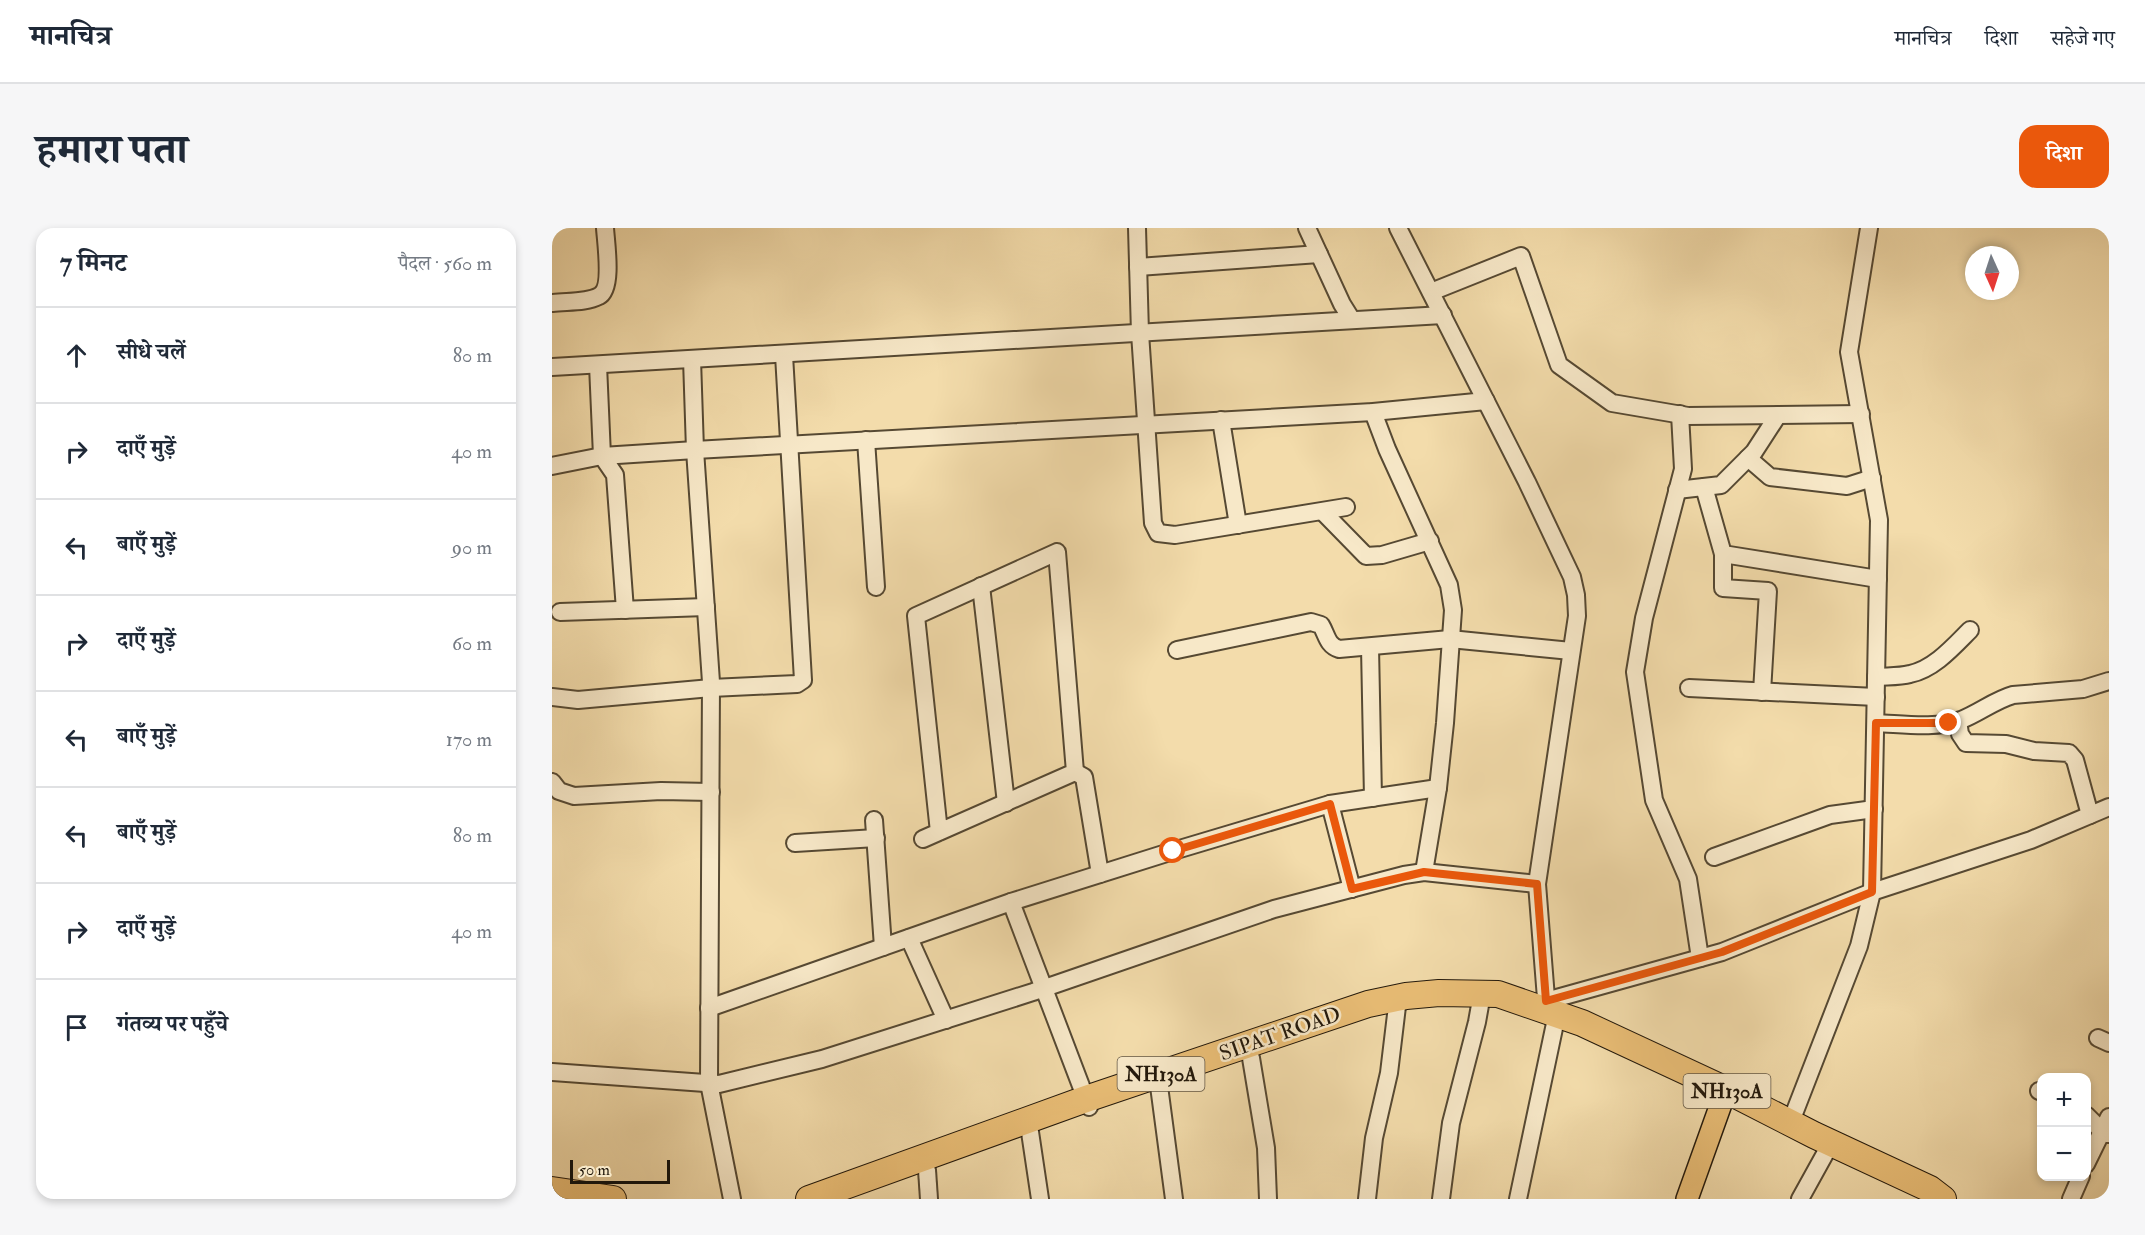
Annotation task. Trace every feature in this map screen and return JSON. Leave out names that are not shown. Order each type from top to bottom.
[{"type":"highway","name":"SIPAT ROAD","points":[[809,1199],[1088,1105],[1368,1004],[1481,1000],[1520,1002],[1550,1009],[1726,1090],[1790,1124],[1937,1194],[1949,1192],[1963,1199]]},
{"type":"highway","name":"SIPAT ROAD","points":[[845,1199],[1030,1132],[1088,1105],[1251,1058],[1398,1004]]},
{"type":"highway","points":[[552,1190],[613,1199]]},
{"type":"main road","points":[[1687,1199],[1726,1090]]},
{"type":"street","points":[[552,303],[590,299],[602,295],[606,290],[605,228]]},
{"type":"street","points":[[1137,228],[1140,333],[1146,423],[1153,523],[1158,533],[1175,535],[1323,513],[1346,507]]},
{"type":"street","points":[[1307,228],[1352,320]]},
{"type":"street","points":[[1398,228],[1572,577],[1576,595],[1572,651],[1537,884],[1550,1009],[1518,1199]]},
{"type":"street","points":[[1790,1124],[1859,946],[1872,892],[1880,520],[1850,352],[1869,228]]},
{"type":"street","points":[[1138,267],[1319,254]]},
{"type":"street","points":[[1431,292],[1521,256],[1559,365],[1612,403],[1705,416],[1861,414]]},
{"type":"street","points":[[552,367],[1443,315]]},
{"type":"street","points":[[552,697],[578,700],[711,688],[797,684],[803,680],[784,355]]},
{"type":"street","points":[[692,359],[695,450],[711,688],[709,1083],[732,1199]]},
{"type":"street","points":[[598,365],[603,456],[615,475],[625,610]]},
{"type":"street","points":[[552,466],[603,456],[1146,423],[1373,412],[1486,401]]},
{"type":"street","points":[[1373,412],[1387,450],[1449,585],[1453,610],[1438,788],[1424,872]]},
{"type":"street","points":[[1680,414],[1683,469],[1644,618],[1635,672],[1654,800],[1688,879],[1700,958]]},
{"type":"street","points":[[1677,490],[1720,485],[1748,458],[1778,415]]},
{"type":"street","points":[[1221,420],[1238,525]]},
{"type":"street","points":[[866,440],[876,587]]},
{"type":"street","points":[[1748,458],[1770,477],[1847,486],[1872,478]]},
{"type":"street","points":[[1704,487],[1723,554],[1723,588],[1768,591],[1762,692]]},
{"type":"street","points":[[1323,513],[1366,556],[1382,555],[1430,541]]},
{"type":"street","points":[[939,832],[916,616],[1057,552],[1076,772]]},
{"type":"street","points":[[1723,554],[1878,579]]},
{"type":"street","points":[[981,586],[1006,803]]},
{"type":"street","points":[[560,612],[706,607]]},
{"type":"street","points":[[1177,650],[1311,622],[1321,625],[1328,642],[1339,649],[1450,639],[1572,651]]},
{"type":"street","points":[[1876,677],[1910,674],[1924,669],[1941,658],[1970,630]]},
{"type":"street","points":[[1370,647],[1373,798]]},
{"type":"street","points":[[1876,723],[1934,724],[1958,721],[2013,695],[2083,690],[2109,681]]},
{"type":"street","points":[[1689,688],[1876,696]]},
{"type":"street","points":[[1958,721],[1960,734],[1966,743],[2006,744],[2034,752],[2063,752],[2072,755],[2090,815]]},
{"type":"street","points":[[923,839],[1076,772]]},
{"type":"street","points":[[1076,772],[1084,777],[1100,874]]},
{"type":"street","points":[[552,782],[559,790],[574,796],[661,791],[711,792]]},
{"type":"street","points":[[709,1008],[1011,902],[1330,804],[1438,788]]},
{"type":"street","points":[[1330,804],[1352,889]]},
{"type":"street","points":[[1550,1009],[1722,952],[1872,892],[2031,840],[2109,807]]},
{"type":"street","points":[[1714,857],[1830,815],[1874,809]]},
{"type":"street","points":[[874,820],[882,947]]},
{"type":"street","points":[[795,843],[876,838]]},
{"type":"street","points":[[552,1072],[719,1084],[822,1059],[1044,988],[1274,909],[1352,889],[1424,872],[1537,884]]},
{"type":"street","points":[[1011,902],[1088,1105]]},
{"type":"street","points":[[909,938],[946,1020]]},
{"type":"street","points":[[1442,1199],[1451,1123],[1481,1000]]},
{"type":"street","points":[[1367,1199],[1374,1138],[1389,1073],[1398,1004]]},
{"type":"street","points":[[1251,1058],[1266,1148],[1268,1199]]},
{"type":"street","points":[[1159,1086],[1174,1199]]},
{"type":"street","points":[[2091,1118],[2106,1128],[2091,1155]]},
{"type":"street","points":[[1030,1132],[1039,1180],[1040,1199]]},
{"type":"street","points":[[1800,1199],[1831,1143]]},
{"type":"street","points":[[927,1170],[929,1199]]},
{"type":"street","points":[[2071,1199],[2079,1181]]},
{"type":"route","points":[[1173,851],[1330,804],[1352,889],[1424,872],[1537,884],[1546,1001],[1722,952],[1872,892],[1876,723],[1949,723]]}]
